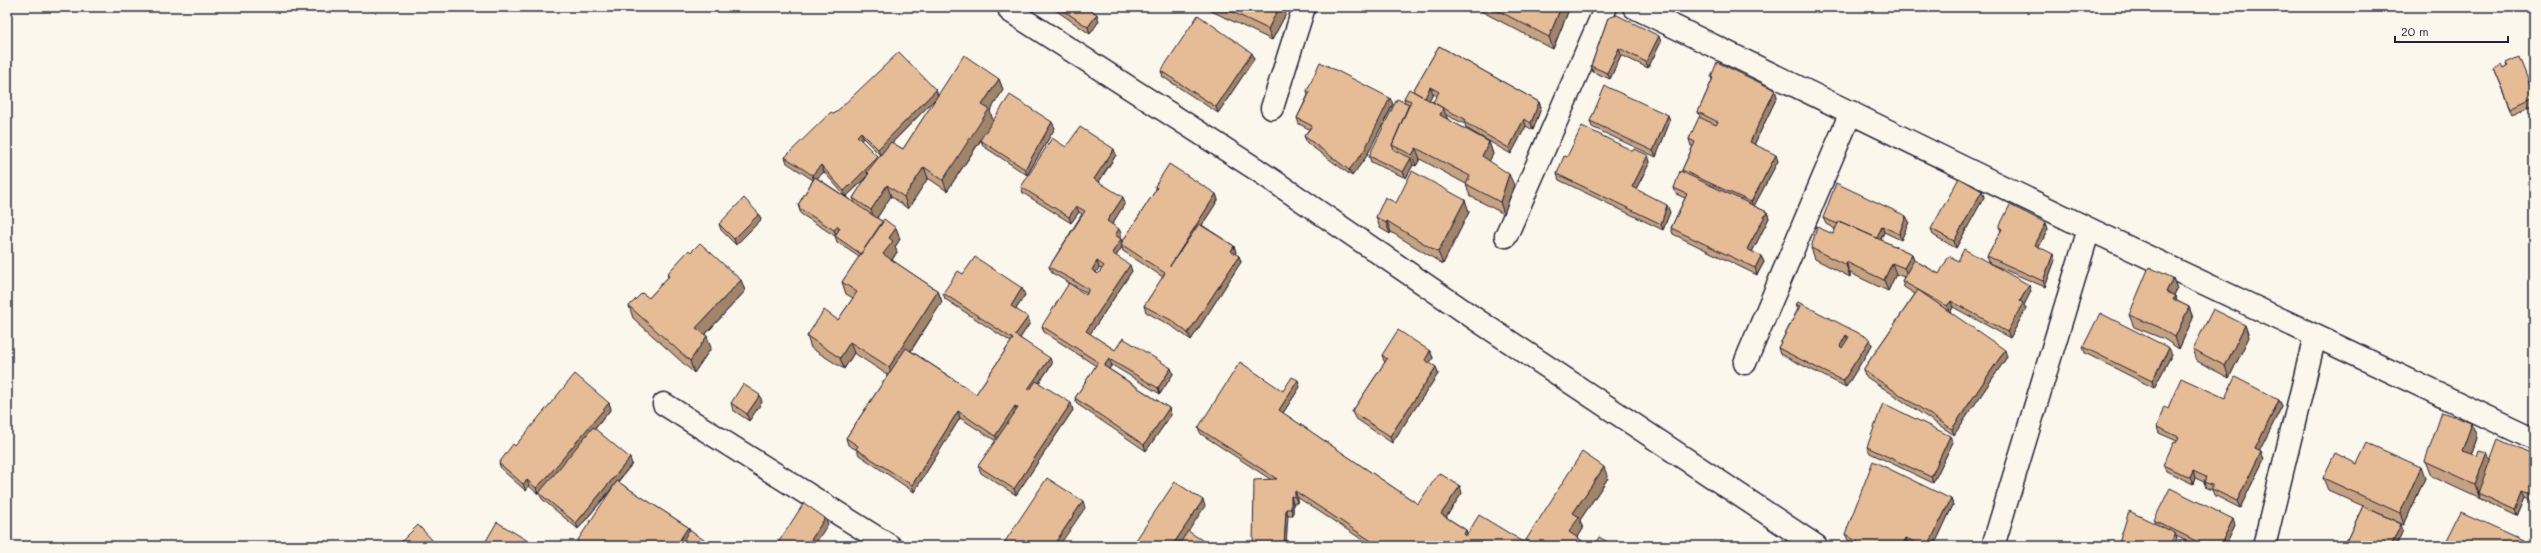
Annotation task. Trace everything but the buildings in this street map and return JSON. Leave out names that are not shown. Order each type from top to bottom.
[{"type":"street","points":[[1272,108],[1304,7]]},
{"type":"street","points":[[1506,236],[1606,7]]},
{"type":"street","points":[[1634,7],[2090,229],[2534,439]]},
{"type":"street","points":[[1010,11],[1256,169],[1476,320],[1816,546]]},
{"type":"street","points":[[1745,363],[1851,112]]},
{"type":"street","points":[[1993,546],[2090,229]]},
{"type":"street","points":[[2264,546],[2315,336]]},
{"type":"street","points":[[664,404],[890,546]]}]
